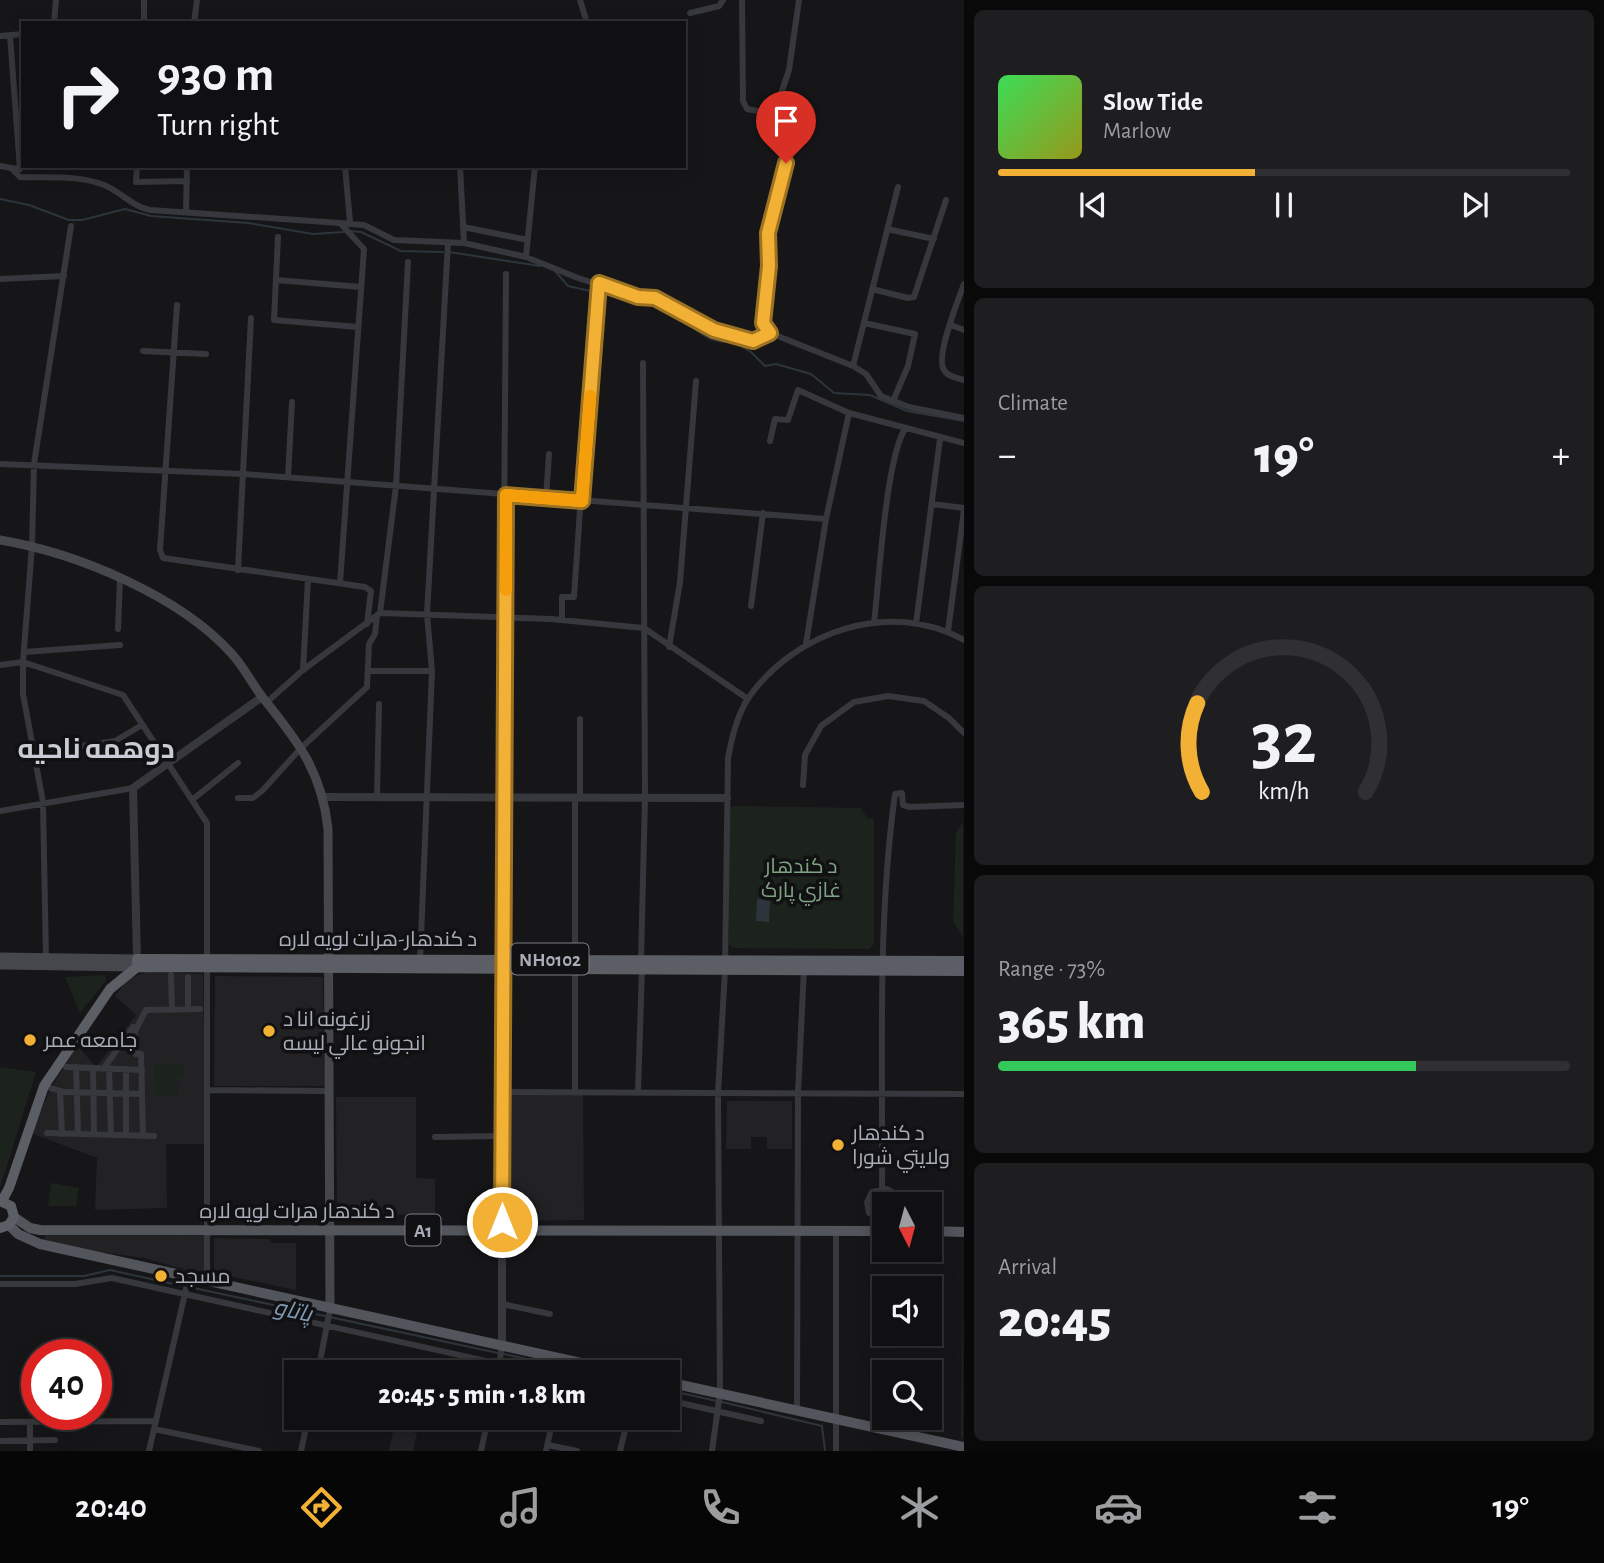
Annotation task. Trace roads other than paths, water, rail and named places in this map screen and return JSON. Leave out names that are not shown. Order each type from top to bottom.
[{"type":"highway","name":"د کندهار-هرات لويه لاره","points":[[137,963],[882,965],[964,961]]},
{"type":"highway","points":[[0,1240],[11,1206],[1,1201],[9,1188],[44,1086],[110,989],[137,963]]},
{"type":"highway","name":"د کندهار-هرات لويه لاره","points":[[882,965],[964,971]]},
{"type":"main road","points":[[0,540],[32,546],[91,564],[189,617],[232,654],[301,748],[325,797],[328,829],[330,1318]]},
{"type":"main road","points":[[0,957],[45,962]]},
{"type":"main road","points":[[0,965],[45,962],[137,963]]},
{"type":"main road","points":[[7,1224],[18,1234],[40,1244],[189,1279],[207,1280],[330,1318],[517,1360]]},
{"type":"main road","name":"د کندهار هرات لویه لاره","points":[[7,1224],[40,1230],[872,1231]]},
{"type":"main road","points":[[942,1231],[964,1232]]},
{"type":"main road","points":[[680,1387],[719,1403],[797,1410],[964,1447]]},
{"type":"street","points":[[54,21],[56,0]]},
{"type":"street","points":[[144,0],[144,21]]},
{"type":"street","points":[[194,21],[197,0]]},
{"type":"street","points":[[580,0],[586,21]]},
{"type":"street","points":[[690,13],[719,6],[723,0]]},
{"type":"street","points":[[742,0],[743,101],[747,109],[774,114],[799,125],[768,233],[769,266],[763,323],[770,333],[853,366],[866,374],[881,396],[909,407],[963,418]]},
{"type":"street","points":[[774,114],[789,71],[799,0]]},
{"type":"street","points":[[0,36],[21,34]]},
{"type":"street","points":[[0,166],[20,169],[10,36]]},
{"type":"street","points":[[11,168],[20,177],[71,179],[109,188],[136,207],[364,225],[394,240],[417,238],[464,243],[526,257],[598,288],[655,298],[714,330],[753,341],[770,333]]},
{"type":"street","points":[[137,168],[136,182],[187,181]]},
{"type":"street","points":[[186,212],[187,168]]},
{"type":"street","points":[[340,583],[364,249],[345,224],[345,168]]},
{"type":"street","points":[[460,168],[464,243]]},
{"type":"street","points":[[526,257],[535,168]]},
{"type":"street","points":[[853,366],[898,187]]},
{"type":"street","points":[[872,289],[908,298],[914,297],[946,200]]},
{"type":"street","points":[[45,962],[43,802],[23,694],[23,662],[32,546],[34,464],[71,226]]},
{"type":"street","points":[[463,227],[527,240]]},
{"type":"street","points":[[887,229],[934,239]]},
{"type":"street","points":[[278,237],[274,320],[358,327]]},
{"type":"street","points":[[420,963],[432,671],[428,614],[448,243]]},
{"type":"street","points":[[238,799],[253,798],[262,792],[301,748],[364,691],[369,644],[376,634],[396,486],[408,262]]},
{"type":"street","points":[[0,1284],[75,1284],[112,1278],[330,1318],[500,1358],[506,274]]},
{"type":"street","points":[[0,279],[64,276]]},
{"type":"street","points":[[276,280],[361,287]]},
{"type":"street","points":[[964,284],[942,355],[942,368],[947,374],[964,380]]},
{"type":"street","points":[[582,501],[598,288]]},
{"type":"street","points":[[177,305],[160,550],[163,558],[340,583],[371,591],[367,624]]},
{"type":"street","points":[[238,570],[251,318]]},
{"type":"street","points":[[864,323],[915,334],[908,366],[893,401]]},
{"type":"street","points":[[951,326],[964,330]]},
{"type":"street","points":[[143,351],[206,354]]},
{"type":"street","points":[[638,1092],[645,798],[643,363]]},
{"type":"street","points":[[669,647],[680,582],[696,381]]},
{"type":"street","points":[[770,441],[775,419],[788,420],[799,390],[849,413],[884,420],[940,439],[964,443]]},
{"type":"street","points":[[288,477],[292,402]]},
{"type":"street","points":[[806,644],[826,519],[849,413]]},
{"type":"street","points":[[874,622],[890,485],[899,438],[905,429]]},
{"type":"street","points":[[916,624],[940,439]]},
{"type":"street","points":[[546,498],[549,454]]},
{"type":"street","points":[[0,464],[244,474],[826,519]]},
{"type":"street","points":[[932,503],[964,509],[948,631]]},
{"type":"street","points":[[562,620],[562,597],[574,597],[580,510]]},
{"type":"street","points":[[751,606],[763,513]]},
{"type":"street","points":[[118,629],[120,578]]},
{"type":"street","points":[[303,670],[308,579]]},
{"type":"street","points":[[0,811],[133,788],[165,763],[265,699],[379,614],[562,620],[644,628],[748,699]]},
{"type":"street","points":[[712,1451],[719,1403],[721,1230],[718,1093],[725,965],[728,758],[735,726],[748,699],[785,659],[823,635],[874,622],[916,624],[948,631],[964,640]]},
{"type":"street","points":[[24,652],[120,645]]},
{"type":"street","points":[[0,665],[23,662],[123,695],[165,763],[207,823],[207,1280]]},
{"type":"street","points":[[368,671],[432,671]]},
{"type":"street","points":[[803,785],[805,755],[821,726],[854,702],[888,696],[924,701],[949,718],[964,733]]},
{"type":"street","points":[[377,797],[379,704]]},
{"type":"street","points":[[575,1092],[580,719]]},
{"type":"street","points":[[36,753],[115,741],[142,725]]},
{"type":"street","points":[[192,800],[239,763]]},
{"type":"street","points":[[133,788],[137,963]]},
{"type":"street","points":[[882,1188],[882,965],[889,820],[895,794],[902,793],[903,805],[910,807],[964,805]]},
{"type":"street","points":[[325,797],[727,798]]},
{"type":"street","points":[[797,1410],[798,1093],[804,965]]},
{"type":"street","points":[[171,975],[172,1010]]},
{"type":"street","points":[[188,977],[188,1009]]},
{"type":"street","points":[[143,1136],[141,1054],[136,1054],[137,1024],[146,1010],[200,1009]]},
{"type":"street","points":[[111,1135],[110,1093],[106,1068],[133,1027]]},
{"type":"street","points":[[66,1067],[142,1070]]},
{"type":"street","points":[[76,1067],[78,1134]]},
{"type":"street","points":[[93,1068],[94,1135]]},
{"type":"street","points":[[126,1069],[126,1135]]},
{"type":"street","points":[[44,1086],[78,1093],[142,1094]]},
{"type":"street","points":[[209,1090],[329,1091]]},
{"type":"street","points":[[60,1091],[62,1134]]},
{"type":"street","points":[[502,1092],[964,1094]]},
{"type":"street","points":[[47,1133],[154,1136]]},
{"type":"street","points":[[435,1138],[502,1136]]},
{"type":"street","points":[[872,1215],[867,1207],[872,1192],[882,1188],[891,1192]]},
{"type":"street","points":[[836,1230],[836,1451]]},
{"type":"street","points":[[149,1451],[189,1279]]},
{"type":"street","points":[[502,1304],[550,1314]]},
{"type":"street","points":[[321,1360],[330,1318]]},
{"type":"street","points":[[680,1401],[719,1403],[761,1421]]},
{"type":"street","points":[[0,1422],[21,1422]]},
{"type":"street","points":[[112,1424],[154,1425],[259,1451]]},
{"type":"street","points":[[30,1430],[30,1451]]},
{"type":"street","points":[[301,1451],[305,1430]]},
{"type":"street","points":[[481,1451],[485,1430]]},
{"type":"street","points":[[551,1430],[547,1448],[577,1451]]},
{"type":"street","points":[[620,1451],[625,1430]]},
{"type":"street","points":[[0,1441],[55,1440]]},
{"type":"waterway","points":[[0,199],[29,205],[69,220],[82,220],[125,209],[151,216],[248,223],[313,234],[344,232]]},
{"type":"waterway","points":[[349,231],[361,232],[401,251],[443,252]]},
{"type":"waterway","points":[[449,252],[540,266]]},
{"type":"waterway","points":[[555,271],[568,286],[653,303],[665,308],[708,338],[732,341],[751,352],[765,366],[776,364],[811,374],[834,393],[870,395],[907,411],[964,421]]},
{"type":"waterway","name":"پاتاو","points":[[0,1276],[84,1276],[110,1270],[183,1286]]},
{"type":"waterway","name":"پاتاو","points":[[189,1287],[498,1353]]},
{"type":"waterway","name":"پاتاو","points":[[504,1354],[531,1360]]},
{"type":"waterway","name":"پاتاو","points":[[680,1393],[717,1401]]},
{"type":"waterway","name":"پاتاو","points":[[722,1402],[822,1426],[825,1451]]},
{"type":"place","name":"زرغونه انا د انجونو عالي لیسه","points":[[269,1031]]},
{"type":"place","name":"جامعه عمر","points":[[30,1040]]},
{"type":"place","name":"د کندهار ولايتي شورا","points":[[838,1145]]},
{"type":"place","name":"مسجد","points":[[161,1276]]},
{"type":"district","name":"دوهمه ناحیه","points":[[96,748]]},
{"type":"park label","name":"د کندهار غازي پارک","points":[[801,878]]}]
